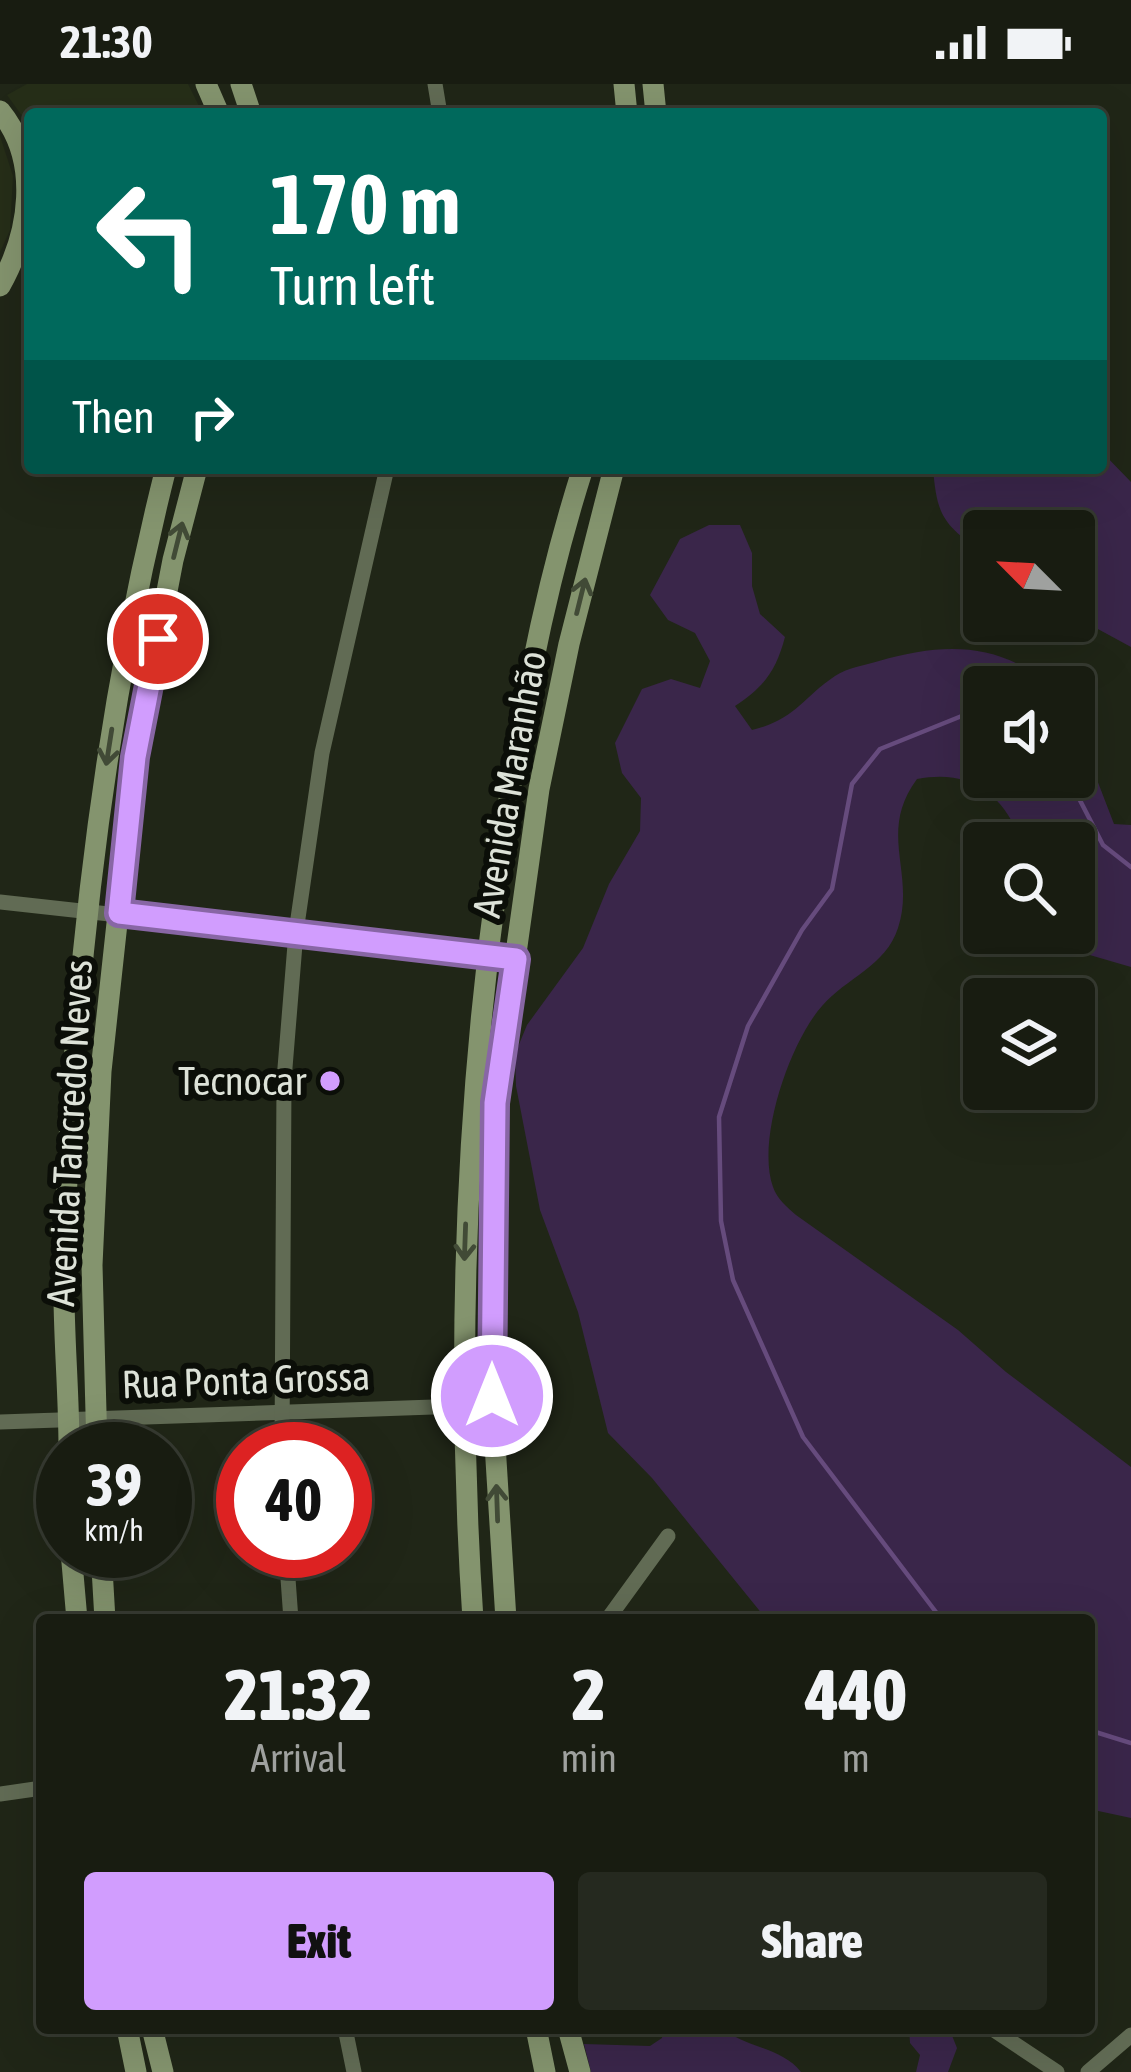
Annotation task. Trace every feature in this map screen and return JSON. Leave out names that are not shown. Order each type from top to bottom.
[{"type":"street","points":[[0,111],[24,163]]},
{"type":"street","points":[[0,298],[1,285],[24,249]]},
{"type":"street","name":"Avenida Tancredo Neves","points":[[69,1421],[64,1261],[88,910],[107,755],[143,557],[164,474]]},
{"type":"street","name":"Avenida Tancredo Neves","points":[[97,1422],[92,1265],[101,1071],[135,757],[194,474]]},
{"type":"street","points":[[280,1422],[284,1080],[296,932],[322,753],[386,474]]},
{"type":"street","name":"Avenida Maranhão","points":[[473,1614],[462,1406],[472,1094],[518,729],[551,567],[581,474]]},
{"type":"street","name":"Avenida Maranhão","points":[[506,1614],[492,1396],[495,1103],[539,789],[569,644],[612,474]]},
{"type":"street","points":[[0,902],[516,959]]},
{"type":"street","name":"Rua Ponta Grossa","points":[[0,1422],[462,1406],[492,1396]]},
{"type":"street","points":[[612,1614],[668,1536]]},
{"type":"street","points":[[73,1578],[76,1614]]},
{"type":"street","points":[[102,1578],[105,1614]]},
{"type":"street","points":[[288,1578],[291,1614]]},
{"type":"street","points":[[0,1794],[36,1789]]},
{"type":"street","points":[[128,2034],[136,2072]]},
{"type":"street","points":[[154,2034],[163,2072]]},
{"type":"street","points":[[346,2034],[355,2072]]},
{"type":"street","points":[[537,2034],[544,2072]]},
{"type":"street","points":[[569,2034],[574,2070]]},
{"type":"street","points":[[1000,2034],[1057,2072]]},
{"type":"street","points":[[1088,2072],[1131,2035]]},
{"type":"shaded area","points":[[27,84],[188,84],[200,108],[24,108],[24,119],[7,95]]},
{"type":"shaded area","points":[[0,136],[13,176],[10,230],[0,252]]},
{"type":"shaded area","points":[[1107,457],[1131,482],[1131,647],[1095,627],[1095,510],[963,510],[963,537],[940,509],[934,474],[1107,474]]},
{"type":"shaded area","points":[[709,525],[740,525],[752,553],[752,586],[760,614],[785,637],[768,677],[735,706],[752,730],[789,714],[835,676],[903,655],[970,650],[1022,666],[963,666],[963,780],[917,779],[905,799],[898,835],[903,889],[898,928],[875,962],[822,1006],[798,1043],[779,1092],[769,1167],[777,1195],[796,1215],[958,1330],[1131,1467],[1131,1818],[1095,1810],[1095,1614],[762,1614],[652,1478],[608,1433],[578,1312],[540,1210],[516,1086],[515,1054],[527,1025],[583,948],[609,884],[640,831],[641,798],[622,773],[615,743],[642,689],[671,679],[700,688],[710,661],[695,633],[668,620],[650,595],[680,539]]},
{"type":"shaded area","points":[[1095,775],[1114,824],[1131,825],[1131,967],[1086,954],[1095,954],[1095,822],[1012,822],[995,799],[1095,798]]},
{"type":"shaded area","points":[[663,2034],[732,2034],[784,2057],[801,2072],[591,2072],[584,2044],[650,2046]]},
{"type":"shaded area","points":[[909,2034],[951,2034],[957,2048],[948,2072],[916,2072],[920,2055]]},
{"type":"waterway","points":[[937,1614],[803,1437],[733,1280],[721,1221],[719,1117],[748,1026],[802,930],[832,889],[852,784],[880,749],[963,715]]},
{"type":"waterway","points":[[1079,798],[1103,845],[1131,867]]},
{"type":"waterway","points":[[1095,1732],[1131,1743]]},
{"type":"place","name":"Tecnocar","points":[[330,1081]]},
{"type":"route","points":[[158,639],[135,757],[119,913],[516,959],[495,1103],[492,1396]]}]
